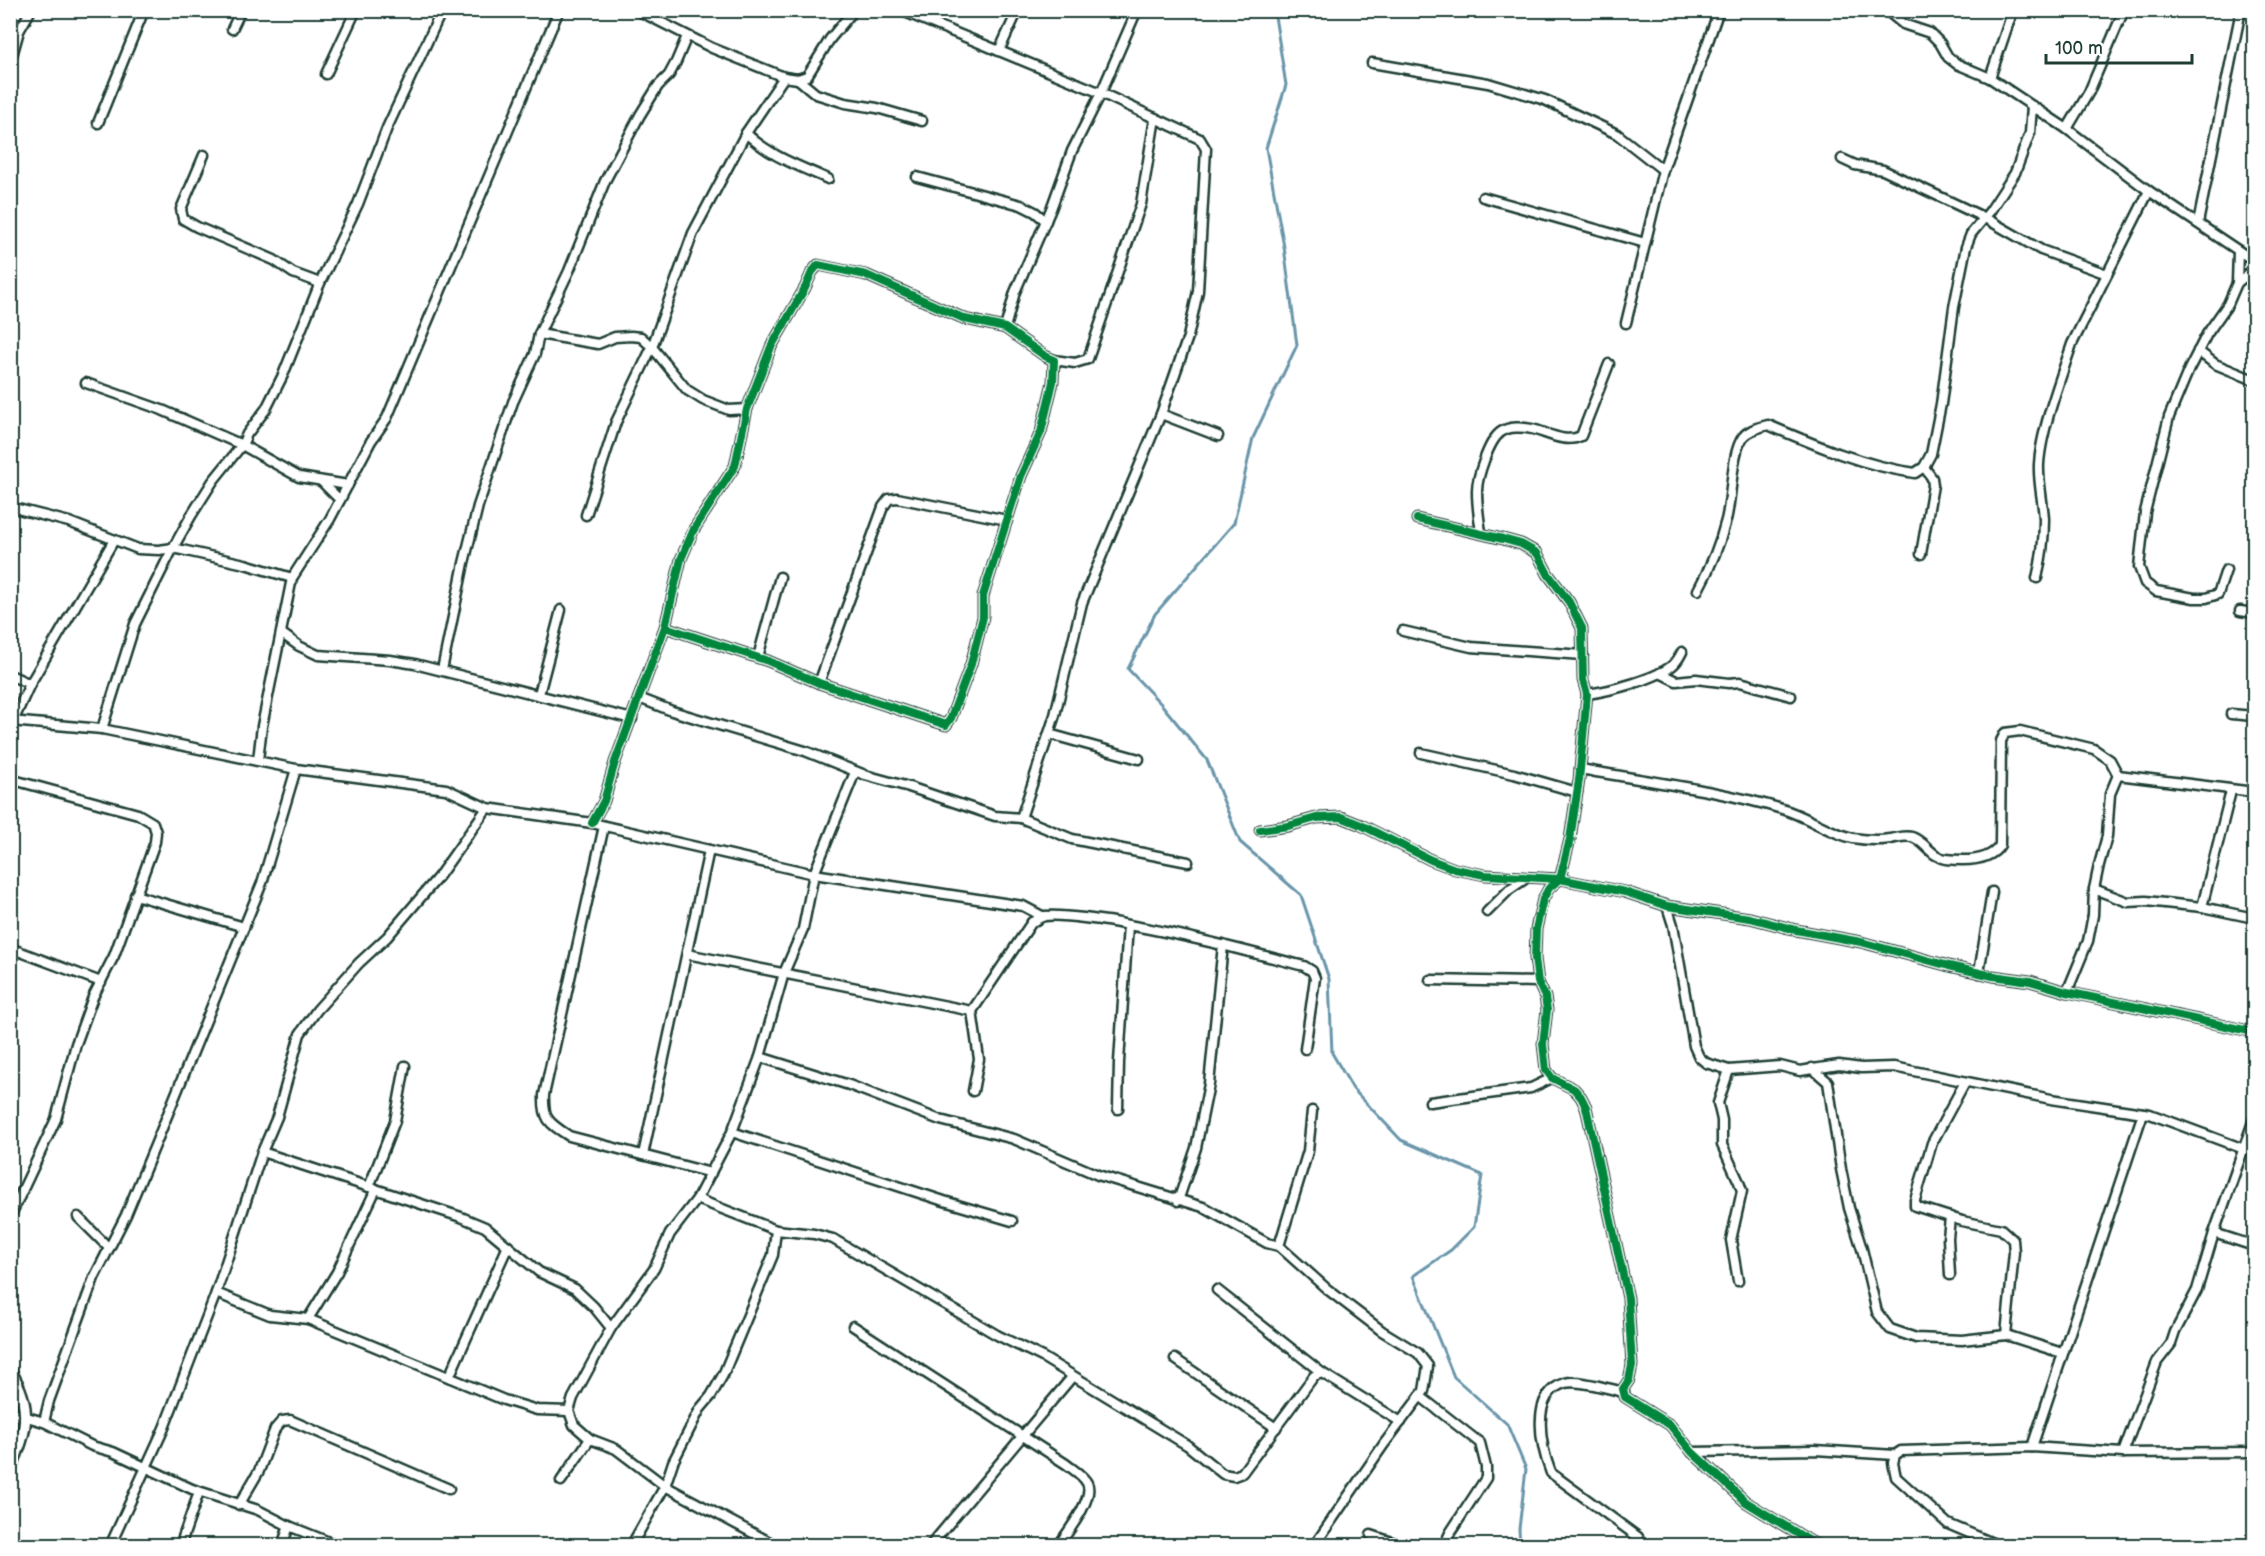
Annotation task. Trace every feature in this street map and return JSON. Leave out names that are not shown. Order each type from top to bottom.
[{"type":"street","points":[[10,63],[19,31],[32,10]]},
{"type":"street","points":[[98,123],[144,10]]},
{"type":"street","points":[[232,29],[241,10]]},
{"type":"street","points":[[326,74],[356,10]]},
{"type":"street","points":[[102,729],[135,624],[173,548],[213,480],[242,445],[247,434],[266,409],[284,375],[320,283],[358,204],[387,128],[442,10]]},
{"type":"street","points":[[258,760],[262,726],[292,578],[340,500],[371,441],[387,418],[559,10]]},
{"type":"street","points":[[637,10],[712,48],[784,77],[798,79],[807,76],[830,39],[854,10]]},
{"type":"street","points":[[900,10],[1101,93],[1200,139],[1206,149],[1198,291],[1188,337],[1161,414],[1082,603],[1049,735],[1021,818]]},
{"type":"street","points":[[999,51],[1018,10]]},
{"type":"street","points":[[1005,328],[1016,292],[1072,151],[1101,93],[1137,10]]},
{"type":"street","points":[[1626,323],[1663,170],[1719,10]]},
{"type":"street","points":[[1886,10],[1903,24],[1930,33],[1940,43],[1948,57],[1957,64],[1990,78],[2067,129],[2150,191],[2254,261]]},
{"type":"street","points":[[1990,78],[2013,10]]},
{"type":"street","points":[[2067,129],[2089,92],[2124,10]]},
{"type":"street","points":[[2198,223],[2241,10]]},
{"type":"street","points":[[442,670],[478,506],[513,402],[534,354],[539,334],[569,271],[605,181],[640,115],[676,63],[687,36]]},
{"type":"street","points":[[1372,63],[1488,83],[1545,100],[1617,134],[1663,170]]},
{"type":"street","points":[[586,515],[616,422],[652,347],[693,233],[746,133],[784,77]]},
{"type":"street","points":[[798,79],[816,94],[844,103],[877,108],[922,121]]},
{"type":"street","points":[[1698,590],[1727,518],[1738,447],[1744,435],[1750,431],[1768,425],[1845,456],[1915,473],[1924,467],[1931,454],[1941,404],[1954,307],[1966,247],[1977,224],[1985,218],[2015,173],[2030,133],[2032,106]]},
{"type":"street","points":[[592,823],[604,801],[615,762],[665,627],[681,558],[694,529],[735,466],[747,409],[771,347],[812,272],[818,265],[866,275],[965,319],[1005,328],[1054,360],[1075,363],[1088,359],[1141,204],[1155,118]]},
{"type":"street","points":[[746,133],[759,146],[772,154],[828,179]]},
{"type":"street","points":[[204,155],[181,209],[183,219],[274,260],[293,273],[320,283]]},
{"type":"street","points":[[1842,159],[1856,165],[1883,170],[1985,218],[2040,250],[2107,274]]},
{"type":"street","points":[[917,177],[1021,205],[1046,221]]},
{"type":"street","points":[[2037,578],[2043,555],[2044,519],[2039,464],[2045,436],[2073,344],[2150,191]]},
{"type":"street","points":[[1483,197],[1645,243]]},
{"type":"street","points":[[2226,570],[2218,594],[2206,598],[2194,598],[2156,591],[2145,583],[2139,567],[2145,512],[2169,417],[2198,351],[2228,304],[2237,283],[2238,251]]},
{"type":"street","points":[[2237,283],[2254,269]]},
{"type":"street","points":[[539,334],[598,344],[615,338],[641,337],[687,390],[703,400],[729,410],[747,409]]},
{"type":"street","points":[[2198,351],[2215,364],[2254,380]]},
{"type":"street","points":[[665,627],[758,657],[819,683],[946,725],[951,718],[971,664],[982,617],[983,596],[1021,476],[1041,432],[1053,382],[1054,360]]},
{"type":"street","points":[[1480,532],[1477,489],[1479,475],[1491,445],[1501,431],[1515,427],[1574,440],[1581,436],[1609,364]]},
{"type":"street","points":[[86,383],[162,410],[242,445],[299,477],[348,485]]},
{"type":"street","points":[[1161,414],[1218,436]]},
{"type":"street","points":[[1921,554],[1933,485],[1932,478],[1924,467]]},
{"type":"street","points":[[321,481],[340,500]]},
{"type":"street","points":[[819,683],[883,507],[889,499],[897,498],[1007,520]]},
{"type":"street","points":[[10,507],[69,522],[138,549],[173,548],[245,564],[292,578]]},
{"type":"street","points":[[1417,519],[1480,532],[1521,544],[1537,553],[1548,574],[1569,602],[1582,628],[1584,680],[1587,694],[1570,839],[1560,879],[1543,899],[1536,929],[1534,958],[1538,982],[1547,1010],[1543,1044],[1546,1070],[1552,1078],[1574,1089],[1581,1096],[1602,1172],[1628,1299],[1632,1365],[1629,1380],[1623,1389],[1624,1397],[1670,1425],[1692,1452],[1746,1502],[1808,1543],[1818,1545]]},
{"type":"street","points":[[114,540],[30,684],[12,723],[102,729],[296,769],[446,789],[488,808],[592,823],[814,874],[1023,906],[1042,916]]},
{"type":"street","points":[[758,657],[780,577]]},
{"type":"street","points":[[539,694],[561,610]]},
{"type":"street","points":[[2240,611],[2254,613]]},
{"type":"street","points":[[1403,631],[1471,647],[1583,655]]},
{"type":"street","points":[[281,633],[298,646],[318,655],[390,660],[442,670],[632,719]]},
{"type":"street","points":[[1587,694],[1619,688],[1660,673],[1674,664],[1682,652]]},
{"type":"street","points":[[1660,673],[1676,681],[1696,679],[1740,682],[1791,696]]},
{"type":"street","points":[[10,675],[30,684]]},
{"type":"street","points":[[639,698],[672,711],[805,751],[855,771],[995,816],[1021,818],[1072,839],[1188,861]]},
{"type":"street","points":[[2230,714],[2254,716]]},
{"type":"street","points":[[1580,769],[1783,809],[1839,834],[1856,838],[1877,840],[1905,836],[1914,838],[1923,843],[1935,856],[1944,859],[1984,858],[2000,845],[2001,741],[2005,733],[2020,731],[2094,750],[2110,760],[2118,775]]},
{"type":"street","points":[[1049,735],[1139,759]]},
{"type":"street","points":[[1421,753],[1514,774],[1576,792]]},
{"type":"street","points":[[44,1422],[49,1401],[90,1288],[156,1143],[262,883],[296,769]]},
{"type":"street","points":[[777,1545],[665,1486],[616,1449],[590,1439],[574,1425],[569,1411],[573,1398],[611,1328],[654,1269],[670,1234],[697,1199],[732,1132],[760,1057],[784,974],[803,929],[814,874],[855,771]]},
{"type":"street","points":[[2118,775],[2231,791],[2254,792]]},
{"type":"street","points":[[2067,992],[2088,941],[2093,915],[2094,889],[2107,836],[2110,794],[2118,775]]},
{"type":"street","points":[[10,779],[138,814],[153,823],[156,832],[155,842],[114,956],[76,1044],[56,1119],[10,1217]]},
{"type":"street","points":[[2202,907],[2231,791]]},
{"type":"street","points":[[110,1545],[147,1467],[216,1293],[262,1152],[277,1117],[300,1034],[317,1010],[359,963],[387,937],[439,876],[488,808]]},
{"type":"street","points":[[1260,830],[1288,826],[1316,818],[1341,817],[1455,869],[1525,879],[1560,879],[1625,892],[1667,906],[1750,918],[1796,930],[1861,942],[1979,973],[2030,981],[2067,992],[2254,1032]]},
{"type":"street","points":[[604,826],[544,1095],[544,1112],[552,1125],[570,1136],[711,1173]]},
{"type":"street","points":[[643,1155],[709,850]]},
{"type":"street","points":[[1487,912],[1509,890],[1525,879]]},
{"type":"street","points":[[2094,889],[2128,902],[2146,901],[2202,907],[2254,918]]},
{"type":"street","points":[[1979,973],[1992,892]]},
{"type":"street","points":[[135,895],[244,927]]},
{"type":"street","points":[[1667,906],[1673,925],[1694,1046],[1699,1057],[1706,1064],[1729,1070],[1780,1066],[1800,1071],[1839,1065],[1861,1068],[1894,1067],[2051,1099],[2143,1113],[2168,1119],[2244,1149]]},
{"type":"street","points":[[973,1091],[979,1059],[972,1011],[1032,922],[1042,916],[1053,915],[1174,933],[1304,966],[1312,971],[1315,978],[1305,1049]]},
{"type":"street","points":[[1118,1109],[1128,925]]},
{"type":"street","points":[[1178,1201],[1196,1148],[1209,1084],[1223,945]]},
{"type":"street","points":[[10,948],[101,982]]},
{"type":"street","points":[[687,954],[972,1011]]},
{"type":"street","points":[[1430,980],[1538,982]]},
{"type":"street","points":[[760,1057],[849,1085],[940,1120],[1014,1139],[1098,1175],[1203,1208],[1267,1243],[1279,1246],[1327,1289],[1382,1331],[1424,1359],[1428,1366],[1424,1391],[1314,1545]]},
{"type":"street","points":[[308,1319],[337,1272],[372,1188],[395,1121],[405,1066]]},
{"type":"street","points":[[1812,1068],[1828,1082],[1841,1169],[1876,1312],[1890,1329],[1916,1338],[1962,1340],[2006,1335],[2062,1353]]},
{"type":"street","points":[[1729,1070],[1718,1103],[1722,1120],[1722,1145],[1742,1191],[1731,1240],[1738,1281]]},
{"type":"street","points":[[1430,1102],[1531,1088],[1552,1078]]},
{"type":"street","points":[[1965,1082],[1932,1143],[1915,1200],[1916,1206],[1920,1209],[2001,1229],[2013,1240],[2014,1252],[2006,1335]]},
{"type":"street","points":[[1279,1246],[1308,1151],[1312,1111]]},
{"type":"street","points":[[2032,1447],[2143,1113]]},
{"type":"street","points":[[2123,1454],[2157,1362],[2171,1344],[2197,1290],[2214,1233],[2254,1119]]},
{"type":"street","points":[[732,1132],[1012,1221]]},
{"type":"street","points":[[262,1152],[461,1216],[485,1227],[539,1272],[575,1289],[611,1328]]},
{"type":"street","points":[[697,1199],[776,1230],[814,1234],[833,1239],[997,1335],[1042,1357],[1187,1445],[1227,1476],[1242,1473],[1314,1376],[1322,1373]]},
{"type":"street","points":[[78,1217],[109,1248]]},
{"type":"street","points":[[1950,1217],[1948,1238],[1950,1275]]},
{"type":"street","points":[[632,1545],[665,1486],[687,1433],[700,1409],[711,1396],[733,1352],[772,1255],[776,1230]]},
{"type":"street","points":[[2214,1233],[2254,1246]]},
{"type":"street","points":[[450,1377],[508,1246]]},
{"type":"street","points":[[1217,1290],[1322,1373],[1401,1422]]},
{"type":"street","points":[[216,1293],[270,1315],[308,1319],[504,1400],[537,1410],[569,1411]]},
{"type":"street","points":[[853,1326],[1066,1464],[1086,1480],[1089,1490],[1084,1504],[1076,1520],[1058,1545]]},
{"type":"street","points":[[1175,1359],[1276,1428]]},
{"type":"street","points":[[10,1371],[21,1390],[27,1417],[23,1441],[10,1469]]},
{"type":"street","points":[[930,1545],[1072,1377]]},
{"type":"street","points":[[1624,1392],[1584,1383],[1566,1382],[1552,1389],[1544,1401],[1540,1416],[1551,1473],[1638,1537]]},
{"type":"street","points":[[1420,1396],[1480,1443],[1486,1467],[1486,1478],[1444,1545]]},
{"type":"street","points":[[27,1417],[44,1422],[92,1446],[113,1452],[199,1492],[258,1510],[289,1526],[339,1545]]},
{"type":"street","points":[[239,1506],[259,1472],[275,1429],[282,1421],[290,1420],[449,1489]]},
{"type":"street","points":[[561,1481],[590,1439]]},
{"type":"street","points":[[1692,1452],[1815,1450],[1895,1455],[1901,1451],[2032,1447],[2123,1454],[2254,1452]]},
{"type":"street","points":[[1895,1455],[1893,1463],[1896,1477],[1948,1524],[1995,1544],[2012,1545]]},
{"type":"street","points":[[180,1545],[199,1492]]},
{"type":"street","points":[[282,1545],[289,1526]]},
{"type":"street","points":[[1371,1534],[1404,1545]]},
{"type":"waterway","points":[[1274,10],[1286,85],[1266,148],[1284,247],[1297,345],[1253,438],[1234,523],[1155,614],[1128,669],[1162,705],[1207,760],[1240,842],[1301,895],[1329,979],[1332,1053],[1353,1089],[1401,1140],[1482,1175],[1474,1227],[1451,1250],[1413,1276],[1454,1377],[1507,1424],[1526,1469],[1519,1529],[1520,1546]]},
{"type":"cycle path","points":[[592,823],[604,801],[615,762],[665,627],[681,559],[694,529],[735,466],[747,409],[771,347],[818,265],[866,275],[965,319],[1005,328],[1054,360],[1053,382],[1041,432],[1021,476],[983,596],[983,617],[971,664],[951,718],[946,725],[819,683],[768,661],[665,627]]},
{"type":"cycle path","points":[[1417,519],[1521,544],[1537,553],[1548,574],[1569,602],[1582,628],[1583,680],[1587,694],[1579,780],[1570,839],[1560,879],[1549,888],[1543,899],[1536,929],[1535,958],[1538,982],[1545,997],[1547,1010],[1543,1044],[1546,1070],[1552,1078],[1574,1089],[1586,1107],[1628,1298],[1632,1365],[1629,1380],[1623,1389],[1625,1397],[1670,1425],[1692,1452],[1746,1502],[1818,1546]]},
{"type":"cycle path","points":[[1260,830],[1288,826],[1316,818],[1341,817],[1455,869],[1485,875],[1560,879],[1625,892],[1667,906],[1750,918],[1796,930],[1861,942],[1993,976],[2030,981],[2067,992],[2254,1032]]}]
